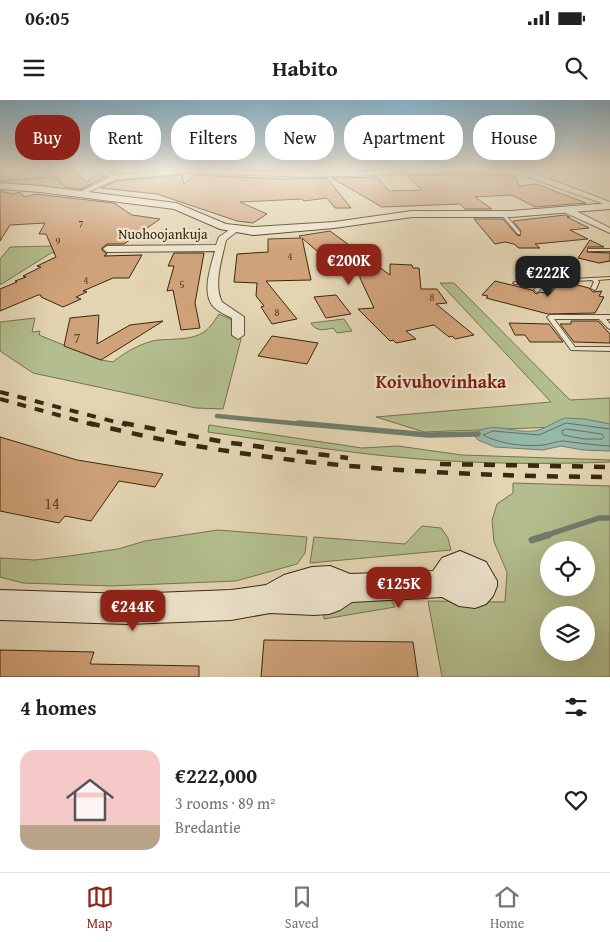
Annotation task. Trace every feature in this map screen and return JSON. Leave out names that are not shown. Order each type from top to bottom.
[{"type":"street","points":[[95,196],[176,206],[235,230],[282,230],[412,214],[503,214],[610,205]]},
{"type":"street","points":[[587,196],[610,205]]},
{"type":"street","points":[[567,210],[610,231]]},
{"type":"street","points":[[235,230],[224,236],[220,248],[213,297],[218,304],[238,316],[238,335]]},
{"type":"street","name":"Nuohoojankuja","points":[[107,248],[220,248]]},
{"type":"street","points":[[0,605],[128,609],[231,605],[270,599],[314,602],[329,600],[347,588],[413,586],[448,582],[457,592],[471,595],[480,589],[486,576]]},
{"type":"lane","points":[[503,214],[519,233]]},
{"type":"lane","points":[[590,250],[610,250]]},
{"type":"lane","points":[[515,283],[610,278]]},
{"type":"lane","points":[[593,279],[597,282],[594,288]]},
{"type":"lane","points":[[537,290],[541,285],[538,282]]},
{"type":"lane","points":[[609,351],[573,349],[550,317],[610,317]]},
{"type":"lane","points":[[601,317],[610,327]]},
{"type":"green space","points":[[55,246],[96,249],[51,253],[0,285],[0,259],[10,247]]},
{"type":"green space","points":[[440,283],[454,283],[570,400],[610,398],[610,425],[424,432],[376,417],[551,402]]},
{"type":"green space","points":[[219,314],[232,320],[232,336],[241,339],[223,409],[196,408],[33,373],[0,351],[0,322],[35,318],[32,332],[40,331],[39,335],[101,360],[113,362],[129,351],[146,343],[199,335],[212,324]]},
{"type":"green space","points":[[344,319],[352,331],[337,333],[333,328],[323,330],[315,328],[311,323]]},
{"type":"green space","points":[[209,425],[362,448],[398,446],[462,455],[610,460],[610,462],[490,463],[420,459],[329,449],[208,432]]},
{"type":"green space","points":[[513,483],[610,486],[610,677],[442,677],[428,601],[505,602],[507,572],[494,542],[492,520],[497,504],[513,493]]},
{"type":"green space","points":[[422,526],[441,528],[448,538],[451,550],[310,563],[314,537],[405,544]]},
{"type":"green space","points":[[218,530],[307,537],[305,553],[297,564],[236,581],[111,586],[23,583],[0,577],[0,558],[35,560],[69,556],[118,549],[145,541]]},
{"type":"green space","points":[[388,594],[395,607],[324,619],[323,607]]},
{"type":"water","points":[[565,418],[585,419],[610,424],[610,451],[583,450],[561,446],[543,450],[495,447],[478,440],[473,434],[489,428],[522,431],[539,430]]},
{"type":"building","points":[[0,196],[52,196],[114,203],[132,215],[160,219],[124,244],[107,244],[102,248],[107,254],[104,256],[142,255],[129,278],[113,278],[83,291],[87,292],[76,297],[81,299],[63,307],[38,295],[0,311],[0,289],[26,277],[23,276],[41,267],[37,266],[56,257],[46,234],[39,234],[45,223],[10,225],[0,241]]},
{"type":"building","points":[[163,196],[341,196],[351,208],[335,208],[327,198],[304,201],[302,199],[240,202],[267,214],[253,223],[237,221]]},
{"type":"building","points":[[363,196],[495,196],[475,197],[492,209],[465,209],[460,204],[382,207]]},
{"type":"building","points":[[514,196],[567,196],[586,203],[535,207]]},
{"type":"building","points":[[565,215],[589,228],[570,230],[588,239],[535,244],[540,248],[519,248],[514,244],[505,242],[495,244],[474,219],[503,219],[520,236],[521,231],[513,221]]},
{"type":"building","points":[[330,231],[390,275],[390,264],[412,265],[413,268],[419,268],[421,289],[437,289],[447,303],[436,304],[474,335],[455,339],[452,336],[449,337],[434,325],[406,331],[416,339],[396,343],[393,340],[390,341],[358,309],[374,308],[360,278],[360,273],[358,273],[358,264],[339,267],[333,265],[302,238],[311,280],[266,281],[297,319],[272,324],[261,307],[264,306],[256,296],[257,283],[234,282],[237,254],[268,252],[268,239],[301,238],[299,236]]},
{"type":"building","points":[[590,240],[604,247],[588,247],[587,252],[610,253],[610,261],[599,263],[578,258]]},
{"type":"building","points":[[174,253],[204,253],[195,303],[200,328],[181,330],[173,290],[167,291],[174,266],[168,266]]},
{"type":"building","points":[[495,281],[532,290],[536,294],[540,292],[550,294],[558,284],[569,283],[589,288],[593,292],[602,291],[599,296],[604,297],[595,313],[548,314],[486,298],[488,296],[482,295]]},
{"type":"building","points":[[336,295],[351,314],[326,318],[314,297]]},
{"type":"building","points":[[99,315],[97,344],[130,325],[163,321],[101,360],[64,346],[70,318]]},
{"type":"building","points":[[571,321],[598,321],[610,334],[610,343],[574,342],[560,324],[571,324]]},
{"type":"building","points":[[509,323],[549,324],[563,342],[530,342],[525,335],[515,335]]},
{"type":"building","points":[[272,336],[318,343],[307,364],[258,356]]},
{"type":"building","points":[[0,437],[77,460],[163,474],[155,487],[119,481],[91,521],[65,516],[59,523],[0,511]]},
{"type":"building","points":[[264,640],[413,642],[418,677],[261,677]]},
{"type":"building","points":[[0,650],[94,652],[90,664],[199,666],[199,677],[0,677]]},
{"type":"waterway","points":[[217,416],[312,425]]},
{"type":"waterway","points":[[298,423],[428,435],[478,434]]},
{"type":"waterway","points":[[544,536],[599,518],[610,518]]},
{"type":"waterway","points":[[532,540],[548,535]]},
{"type":"railway","points":[[0,392],[127,425]]},
{"type":"railway","points":[[0,399],[94,425]]},
{"type":"railway","points":[[89,423],[153,438],[217,449],[282,459],[348,466],[479,474],[610,477]]},
{"type":"railway","points":[[123,423],[224,442],[348,458]]},
{"type":"railway","points":[[440,464],[610,467]]},
{"type":"district","name":"Koivuhovinhaka","points":[[441,382]]}]
